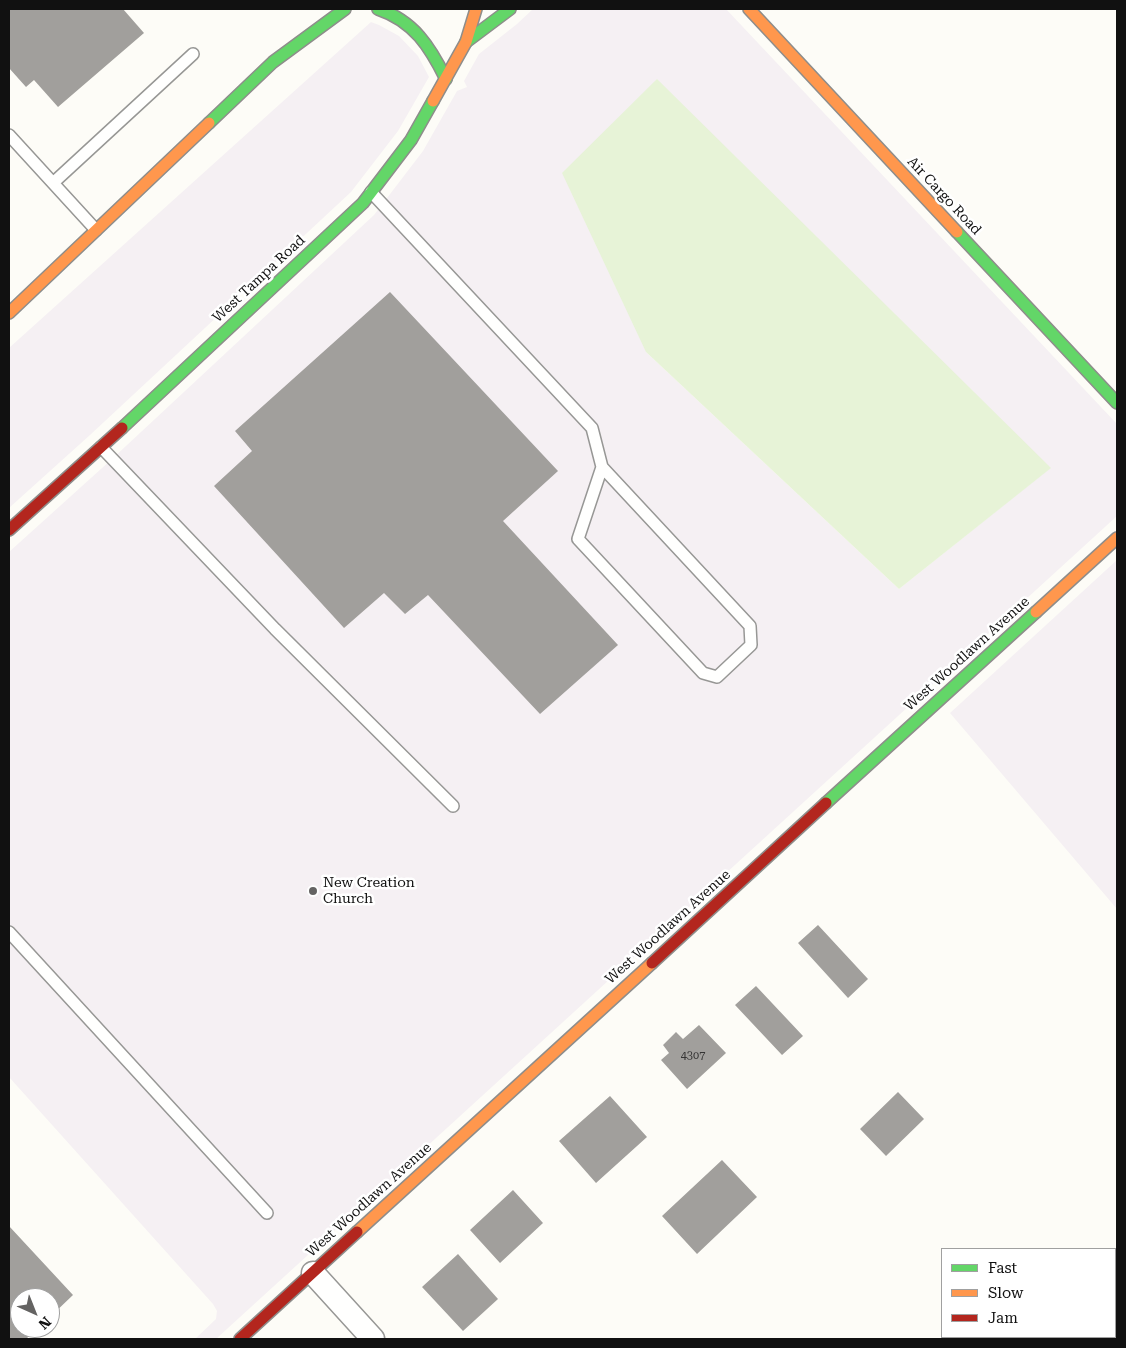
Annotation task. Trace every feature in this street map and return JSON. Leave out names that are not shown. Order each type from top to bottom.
[{"type":"street","points":[[9,313],[273,62],[345,9]]},
{"type":"street","points":[[378,9],[384,10],[408,24],[430,48],[446,79]]},
{"type":"street","name":"West Tampa Road","points":[[9,530],[363,203],[411,140],[466,42],[476,9]]},
{"type":"street","points":[[466,42],[510,9]]},
{"type":"street","name":"Air Cargo Road","points":[[749,9],[1117,403]]},
{"type":"street","name":"West Woodlawn Avenue","points":[[240,1339],[1117,538]]},
{"type":"street","points":[[312,1273],[374,1339]]},
{"type":"lane","points":[[53,183],[193,54]]},
{"type":"lane","points":[[9,135],[96,230]]},
{"type":"lane","points":[[371,192],[592,428],[602,467],[750,626],[751,645],[717,677],[703,673],[578,539],[602,467]]},
{"type":"lane","points":[[101,447],[275,629],[453,806]]},
{"type":"lane","points":[[9,932],[267,1213]]},
{"type":"shaded area","points":[[533,9],[726,9],[1117,424],[1117,516],[216,1339],[195,1339],[216,1319],[217,1311],[213,1304],[9,1077],[9,552],[112,459],[374,215],[423,151],[457,91],[467,87],[464,81],[479,54]],"holes":[[[646,352],[1050,467],[899,589]]]},
{"type":"shaded area","points":[[371,22],[399,36],[418,56],[429,77],[398,131],[351,192],[9,508],[9,348]]},
{"type":"shaded area","points":[[1117,560],[1117,909],[950,713]]},
{"type":"green space","points":[[657,79],[1051,468],[899,589],[646,352],[562,173]]},
{"type":"building","points":[[9,9],[123,9],[144,33],[58,107],[34,80],[26,87],[9,68]]},
{"type":"building","points":[[390,292],[558,471],[503,521],[618,645],[540,714],[428,595],[405,614],[384,593],[344,628],[214,486],[252,451],[235,431]]},
{"type":"building","points":[[818,925],[868,979],[848,998],[798,943]]},
{"type":"building","points":[[756,986],[803,1036],[782,1055],[735,1005]]},
{"type":"building","points":[[699,1025],[726,1053],[687,1089],[661,1060],[669,1053],[663,1045],[676,1032],[683,1039]]},
{"type":"building","points":[[898,1092],[924,1119],[886,1156],[860,1129]]},
{"type":"building","points":[[610,1096],[647,1137],[596,1183],[559,1141]]},
{"type":"building","points":[[722,1160],[757,1197],[697,1254],[662,1216]]},
{"type":"building","points":[[513,1190],[543,1223],[500,1263],[470,1230]]},
{"type":"building","points":[[9,1226],[73,1295],[60,1307],[60,1288],[10,1288],[10,1338],[27,1338],[9,1339]]},
{"type":"building","points":[[458,1254],[498,1299],[463,1331],[422,1287]]},
{"type":"traffic: fast","points":[[209,123],[273,62],[345,9]]},
{"type":"traffic: fast","points":[[378,9],[402,21],[420,36],[434,56],[446,79]]},
{"type":"traffic: fast","points":[[466,42],[510,9]]},
{"type":"traffic: fast","points":[[122,428],[363,203],[411,140],[433,101]]},
{"type":"traffic: fast","points":[[957,232],[1117,403]]},
{"type":"traffic: fast","points":[[826,803],[1036,612]]},
{"type":"traffic: slow","points":[[433,101],[466,42],[476,9]]},
{"type":"traffic: slow","points":[[749,9],[957,232]]},
{"type":"traffic: slow","points":[[9,313],[209,123]]},
{"type":"traffic: slow","points":[[1036,612],[1117,538]]},
{"type":"traffic: slow","points":[[357,1232],[652,963]]},
{"type":"traffic: jam","points":[[9,530],[122,428]]},
{"type":"traffic: jam","points":[[652,963],[826,803]]},
{"type":"traffic: jam","points":[[240,1339],[357,1232]]},
{"type":"place","name":"New Creation Church","points":[[313,891]]}]
